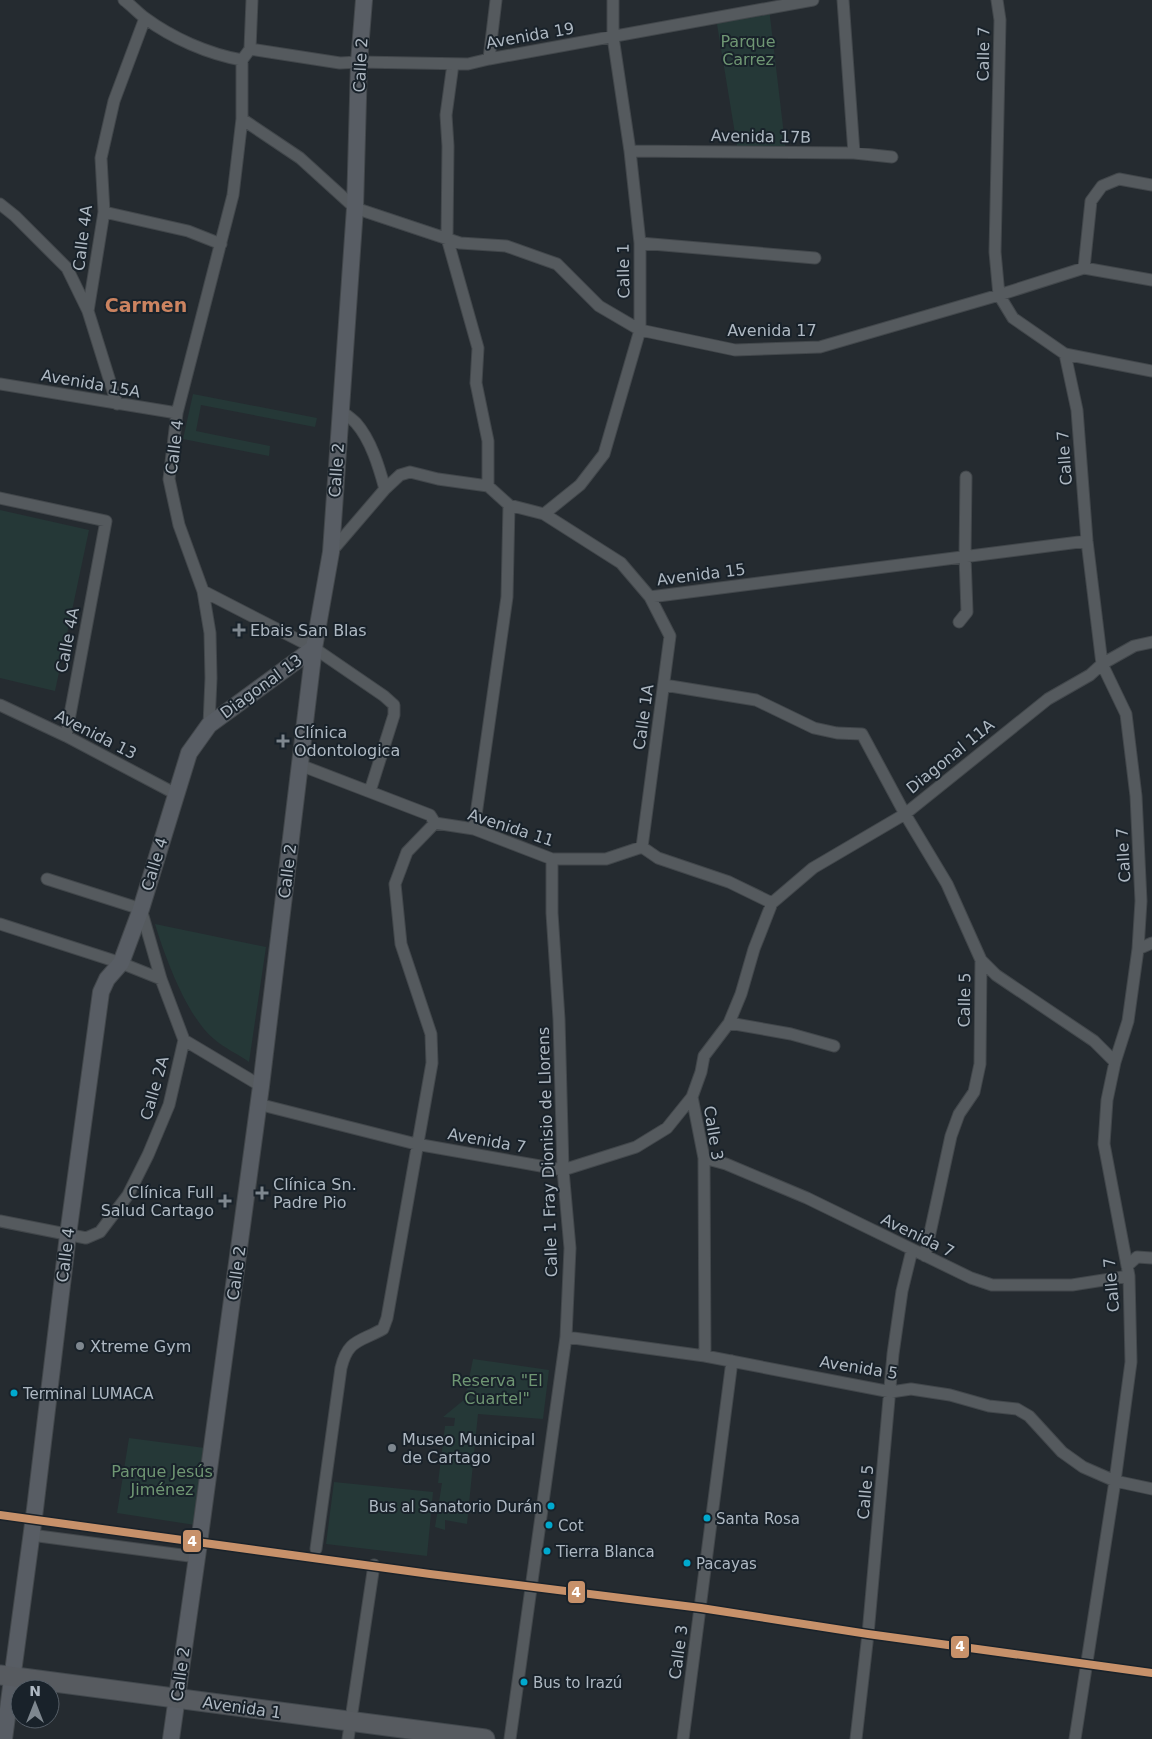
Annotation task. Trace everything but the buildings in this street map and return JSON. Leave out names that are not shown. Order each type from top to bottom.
[{"type":"main road","name":"Avenida 1","points":[[6,1676],[176,1698],[349,1730],[485,1739]]},
{"type":"street","points":[[126,1],[145,18],[191,45],[242,60],[250,50],[252,0]]},
{"type":"street","name":"Calle 2","points":[[314,648],[331,552],[355,208],[359,62],[364,0]]},
{"type":"street","points":[[489,59],[496,0]]},
{"type":"street","name":"Calle 1","points":[[544,514],[580,485],[604,454],[640,330],[640,243],[630,151],[613,37],[613,0]]},
{"type":"street","name":"Avenida 19","points":[[250,50],[340,63],[468,64],[813,0]]},
{"type":"street","points":[[843,0],[854,153]]},
{"type":"street","name":"Calle 7","points":[[998,0],[1000,20],[995,252],[999,296],[1013,318],[1065,354],[1077,410],[1087,541],[1102,664],[1126,714],[1136,796],[1142,901],[1138,949],[1128,1021],[1115,1062],[1107,1100],[1104,1144],[1128,1271],[1131,1362],[1115,1481],[1075,1739]]},
{"type":"street","name":"Calle 4A","points":[[116,404],[88,311],[104,212],[101,158],[114,101],[145,18]]},
{"type":"street","name":"Calle 4","points":[[4,1739],[6,1676],[31,1535],[68,1235],[101,992],[107,979],[121,963],[141,909],[189,753],[209,724],[210,633],[203,590],[179,525],[169,479],[177,413],[233,195],[242,119],[242,60]]},
{"type":"street","points":[[331,552],[385,489],[400,475],[410,472],[438,479],[488,486],[488,441],[476,383],[478,348],[446,238],[448,146],[446,115],[453,64]]},
{"type":"street","points":[[242,119],[300,158],[355,208]]},
{"type":"street","name":"Avenida 17B","points":[[630,151],[854,153],[892,157]]},
{"type":"street","points":[[1084,268],[1091,201],[1102,186],[1119,179],[1152,185]]},
{"type":"street","points":[[0,204],[15,216],[67,268],[88,311]]},
{"type":"street","name":"Avenida 17","points":[[355,208],[460,242],[506,246],[557,264],[599,306],[640,330],[735,350],[820,347],[999,296],[1084,268],[1152,280]]},
{"type":"street","points":[[104,212],[188,231],[221,244]]},
{"type":"street","points":[[640,243],[815,258]]},
{"type":"street","points":[[1065,354],[1152,371]]},
{"type":"street","name":"Avenida 15A","points":[[0,384],[177,413]]},
{"type":"street","points":[[340,410],[356,423],[365,438],[378,465],[385,489]]},
{"type":"street","points":[[959,622],[967,612],[965,556],[966,477]]},
{"type":"street","name":"Avenida 15","points":[[488,486],[509,505],[544,514],[621,563],[650,597],[1087,541]]},
{"type":"street","name":"Calle 4A","points":[[0,498],[106,521],[66,736]]},
{"type":"street","points":[[474,829],[507,597],[509,505]]},
{"type":"street","points":[[203,590],[314,648],[394,704],[392,726],[370,791]]},
{"type":"street","name":"Calle 1A","points":[[642,847],[670,636],[650,597]]},
{"type":"street","name":"Diagonal 11A","points":[[772,904],[813,868],[905,814],[1048,699],[1134,646],[1152,642]]},
{"type":"street","name":"Diagonal 13","points":[[209,724],[305,663],[314,648]]},
{"type":"street","name":"Calle 2","points":[[171,1739],[261,1086],[300,765],[305,663]]},
{"type":"street","name":"Calle 5","points":[[664,685],[756,700],[814,728],[837,733],[862,734],[905,814],[947,884],[981,960],[980,1064],[974,1092],[959,1114],[951,1136],[925,1256]]},
{"type":"street","name":"Avenida 13","points":[[0,705],[66,736],[176,794]]},
{"type":"street","name":"Avenida 11","points":[[300,765],[430,815],[435,823],[474,829],[552,859],[606,858],[642,847]]},
{"type":"street","points":[[316,1549],[344,1355],[351,1346],[383,1329],[387,1318],[416,1144],[432,1063],[431,1034],[401,944],[394,884],[407,852],[435,823]]},
{"type":"street","points":[[642,847],[658,858],[729,882],[772,904]]},
{"type":"street","name":"Calle 1 Fray Dionisio de Llorens","points":[[510,1739],[566,1337],[570,1248],[563,1170],[559,1019],[552,913],[552,859]]},
{"type":"street","points":[[47,879],[141,909]]},
{"type":"street","name":"Calle 3","points":[[705,1356],[704,1158],[692,1097],[704,1056],[729,1023],[741,994],[754,949],[772,904]]},
{"type":"street","name":"Calle 2A","points":[[68,1235],[86,1238],[100,1232],[128,1195],[148,1155],[169,1105],[184,1040],[162,979],[141,909]]},
{"type":"street","points":[[0,924],[121,963],[162,979]]},
{"type":"street","points":[[1138,949],[1152,944]]},
{"type":"street","points":[[981,960],[996,975],[1094,1041],[1115,1062]]},
{"type":"street","points":[[729,1023],[791,1034],[834,1046]]},
{"type":"street","points":[[184,1040],[261,1086]]},
{"type":"street","name":"Avenida 7","points":[[258,1104],[416,1144],[563,1170],[636,1147],[667,1128],[692,1097]]},
{"type":"street","name":"Avenida 7","points":[[704,1158],[726,1164],[807,1198],[971,1278],[992,1285],[1072,1285],[1128,1271],[1137,1257],[1152,1258]]},
{"type":"street","points":[[0,1221],[68,1235]]},
{"type":"street","name":"Calle 5","points":[[856,1739],[868,1634],[893,1354],[901,1300],[912,1250]]},
{"type":"street","name":"Avenida 5","points":[[566,1337],[705,1356],[891,1392],[910,1389],[950,1394],[989,1406],[1016,1409],[1029,1416],[1062,1452],[1083,1466],[1115,1481],[1152,1489]]},
{"type":"street","name":"Calle 3","points":[[682,1739],[732,1361]]},
{"type":"street","points":[[31,1535],[197,1557]]},
{"type":"street","points":[[349,1730],[374,1565]]},
{"type":"green space","name":"Parque Carrez","points":[[769,8],[786,152],[738,152],[716,18]]},
{"type":"green space","points":[[193,394],[317,418],[315,427],[201,405],[196,431],[270,446],[269,456],[183,439]]},
{"type":"green space","points":[[0,510],[89,530],[55,691],[0,678]]},
{"type":"green space","points":[[155,924],[266,947],[249,1062],[214,1039],[195,1016],[178,986]]},
{"type":"green space","name":"Reserva \"El Cuartel\"","points":[[473,1359],[549,1370],[543,1419],[478,1414],[467,1524],[445,1520],[445,1530],[435,1527],[442,1483],[438,1483],[445,1426],[454,1426],[455,1418],[443,1417],[465,1399]]},
{"type":"green space","name":"Parque Jesús Jiménez","points":[[129,1438],[205,1448],[195,1525],[117,1513]]},
{"type":"green space","points":[[334,1482],[433,1492],[427,1556],[326,1544]]},
{"type":"rail line","name":"4","points":[[0,1515],[430,1574],[701,1608],[868,1634],[1152,1673]]},
{"type":"place","name":"Ebais San Blas","points":[[239,630]]},
{"type":"place","name":"Clínica Odontologica","points":[[283,741]]},
{"type":"place","name":"Clínica Sn. Padre Pio","points":[[262,1193]]},
{"type":"place","name":"Clínica Full Salud Cartago","points":[[225,1201]]},
{"type":"place","name":"Xtreme Gym","points":[[80,1346]]},
{"type":"place","name":"Terminal LUMACA","points":[[14,1393]]},
{"type":"place","name":"Museo Municipal de Cartago","points":[[392,1448]]},
{"type":"place","name":"Bus al Sanatorio Durán","points":[[551,1506]]},
{"type":"place","name":"Santa Rosa","points":[[707,1518]]},
{"type":"place","name":"Cot","points":[[549,1525]]},
{"type":"place","name":"Tierra Blanca","points":[[547,1551]]},
{"type":"place","name":"Pacayas","points":[[687,1563]]},
{"type":"place","name":"Bus to Irazú","points":[[524,1682]]},
{"type":"district","name":"Carmen","points":[[146,305]]}]
